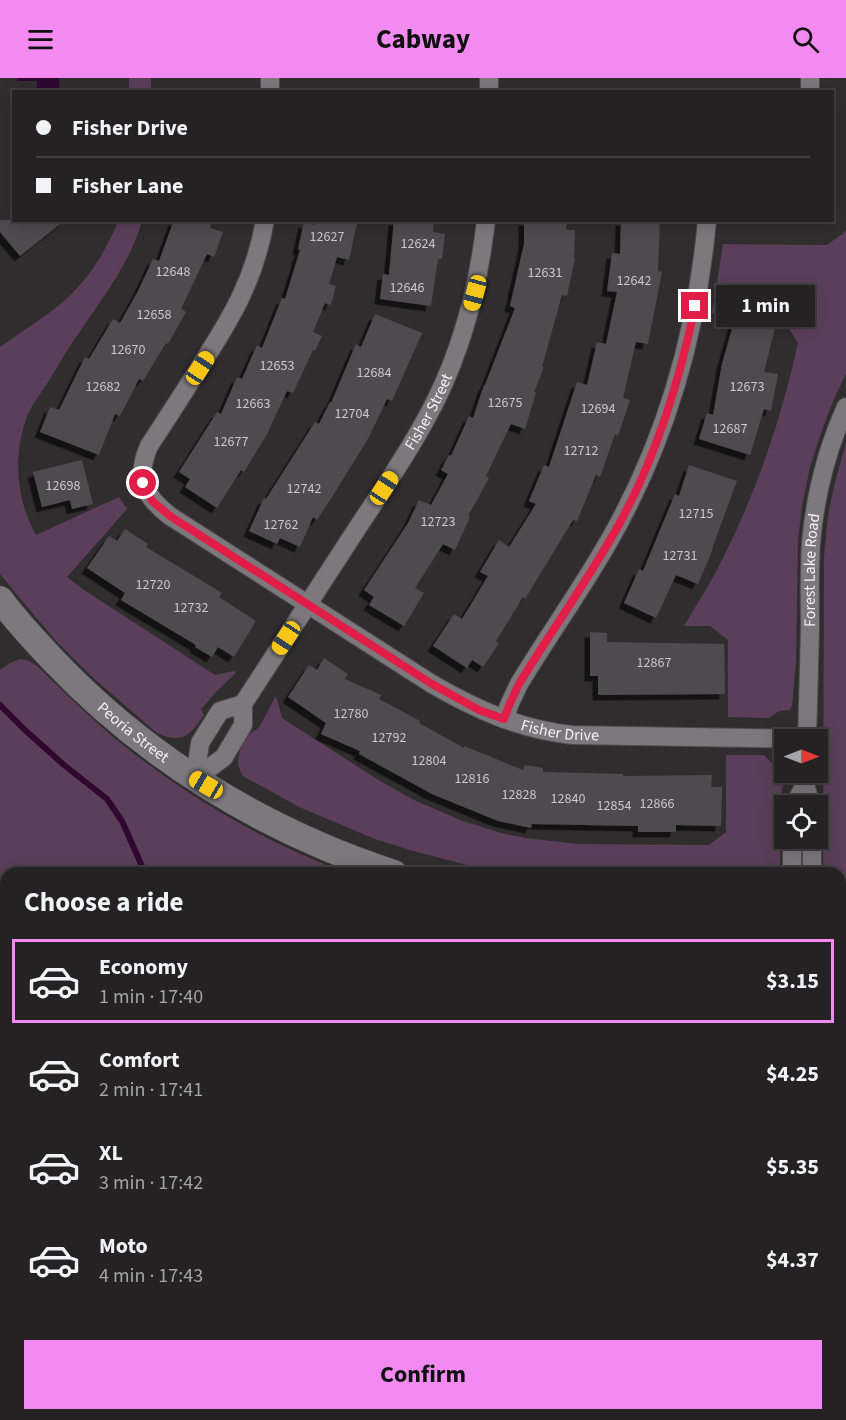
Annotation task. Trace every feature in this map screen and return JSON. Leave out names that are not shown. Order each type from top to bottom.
[{"type":"main road","name":"Peoria Street","points":[[0,599],[65,673],[153,749],[195,779],[302,838],[376,867]]},
{"type":"street","name":"Fisher Drive","points":[[265,222],[252,272],[237,306],[225,329],[149,446],[143,460],[143,483],[157,506],[446,693],[479,710],[535,729],[572,735],[774,738]]},
{"type":"street","name":"Fisher Street","points":[[195,779],[224,757],[243,725],[243,704],[400,462],[437,397],[453,360],[478,282],[486,222]]},
{"type":"street","points":[[504,719],[519,684],[594,567],[642,478],[677,382],[701,271],[707,222]]},
{"type":"street","name":"Forest Lake Road","points":[[807,729],[812,536],[824,470],[846,407]]},
{"type":"street","points":[[195,779],[200,743],[220,711],[243,704]]},
{"type":"street","points":[[792,849],[792,867]]},
{"type":"street","points":[[812,849],[812,867]]},
{"type":"shaded area","points":[[17,78],[59,78],[59,90],[37,90],[37,81],[17,81]]},
{"type":"shaded area","points":[[129,78],[151,78],[151,90],[129,90]]},
{"type":"shaded area","points":[[118,222],[142,222],[122,268],[28,414],[19,448],[21,493],[29,522],[36,535],[119,497],[127,509],[67,577],[215,675],[234,671],[236,673],[201,709],[204,715],[190,733],[180,738],[157,733],[91,676],[55,640],[0,574],[0,347],[49,313],[73,293],[96,264]]},
{"type":"shaded area","points":[[846,231],[846,374],[822,430],[810,467],[802,506],[798,540],[796,661],[792,706],[790,710],[779,711],[769,718],[728,717],[728,640],[710,626],[684,626],[720,563],[748,503],[777,424],[798,343],[788,327],[712,313],[723,244],[827,245]]},
{"type":"shaded area","points":[[846,443],[846,867],[823,867],[823,849],[828,849],[828,795],[823,795],[823,783],[828,783],[828,729],[823,729],[824,557],[828,515]]},
{"type":"shaded area","points":[[20,659],[37,666],[118,741],[199,799],[257,833],[332,867],[0,867],[0,670]]},
{"type":"shaded area","points":[[275,697],[282,718],[380,781],[414,800],[463,821],[501,833],[578,844],[709,845],[726,832],[726,755],[764,755],[774,765],[774,783],[783,783],[782,795],[774,795],[774,849],[780,849],[780,867],[474,867],[410,850],[375,839],[299,807],[243,776],[238,761],[240,751],[248,736],[259,727]]},
{"type":"building","points":[[0,220],[62,222],[20,256],[0,232]]},
{"type":"building","points":[[173,222],[212,222],[210,228],[223,232],[214,257],[207,254],[181,309],[186,312],[143,381],[139,379],[120,416],[115,414],[99,455],[40,432],[50,407],[59,410],[85,357],[89,359],[113,319],[120,323],[153,259],[159,261]]},
{"type":"building","points":[[304,222],[315,225],[316,222],[357,223],[349,260],[337,257],[329,284],[336,286],[331,305],[325,303],[313,332],[322,336],[293,393],[287,391],[267,434],[244,472],[241,470],[217,508],[185,487],[190,479],[179,472],[217,412],[221,414],[237,377],[242,379],[257,345],[262,348],[282,298],[285,299],[300,250],[298,249]]},
{"type":"building","points":[[394,222],[434,222],[433,232],[445,234],[442,259],[438,259],[431,306],[380,299],[383,274],[389,275]]},
{"type":"building","points":[[524,222],[567,222],[566,230],[575,230],[575,259],[567,296],[562,295],[542,367],[544,367],[534,392],[536,393],[525,429],[511,424],[486,476],[489,478],[468,516],[470,517],[455,550],[443,544],[415,588],[424,593],[404,626],[369,605],[374,597],[364,590],[408,523],[419,500],[431,505],[448,474],[441,470],[449,455],[451,456],[469,416],[473,418],[515,308],[510,306],[524,244]]},
{"type":"building","points":[[621,222],[660,222],[658,271],[662,272],[648,344],[636,342],[623,398],[630,400],[618,436],[615,434],[600,477],[596,475],[577,521],[573,520],[525,599],[523,597],[496,641],[499,643],[483,667],[472,660],[467,668],[433,646],[454,614],[462,619],[488,576],[480,572],[499,540],[509,547],[536,504],[529,501],[544,465],[549,467],[577,382],[587,385],[597,342],[606,344],[617,292],[607,291],[612,253],[620,254]]},
{"type":"building","points":[[375,314],[422,333],[392,401],[387,399],[369,437],[337,489],[317,520],[313,517],[300,547],[280,538],[277,544],[249,531],[264,498],[266,499],[315,422],[319,424],[331,403],[356,344],[361,347]]},
{"type":"building","points":[[735,318],[775,328],[764,372],[778,374],[771,411],[764,409],[750,455],[699,439],[707,413],[713,415],[722,364]]},
{"type":"building","points":[[82,460],[93,504],[72,509],[70,500],[42,507],[33,472]]},
{"type":"building","points":[[689,465],[737,481],[698,584],[676,575],[656,618],[624,603],[639,569],[643,571],[675,494],[679,496]]},
{"type":"building","points":[[125,529],[148,544],[146,547],[222,593],[219,597],[256,621],[234,657],[218,647],[212,657],[195,647],[196,645],[121,600],[125,593],[87,568],[109,536],[117,541]]},
{"type":"building","points":[[590,632],[607,633],[607,642],[724,644],[725,694],[598,695],[598,676],[590,676]]},
{"type":"building","points":[[324,658],[348,674],[345,679],[381,695],[379,699],[420,721],[419,723],[464,748],[464,746],[523,770],[525,765],[543,768],[543,772],[623,774],[623,776],[712,775],[711,787],[722,787],[721,826],[676,825],[676,832],[638,832],[638,826],[532,824],[531,828],[498,821],[432,794],[359,754],[360,751],[321,734],[326,723],[288,697],[309,665],[317,670]]},
{"type":"waterway","points":[[0,705],[64,765],[107,799],[122,821],[142,867]]},
{"type":"route","points":[[143,483],[152,501],[170,516],[446,693],[479,710],[504,719],[519,684],[609,542],[642,478],[673,396],[695,306]]}]
